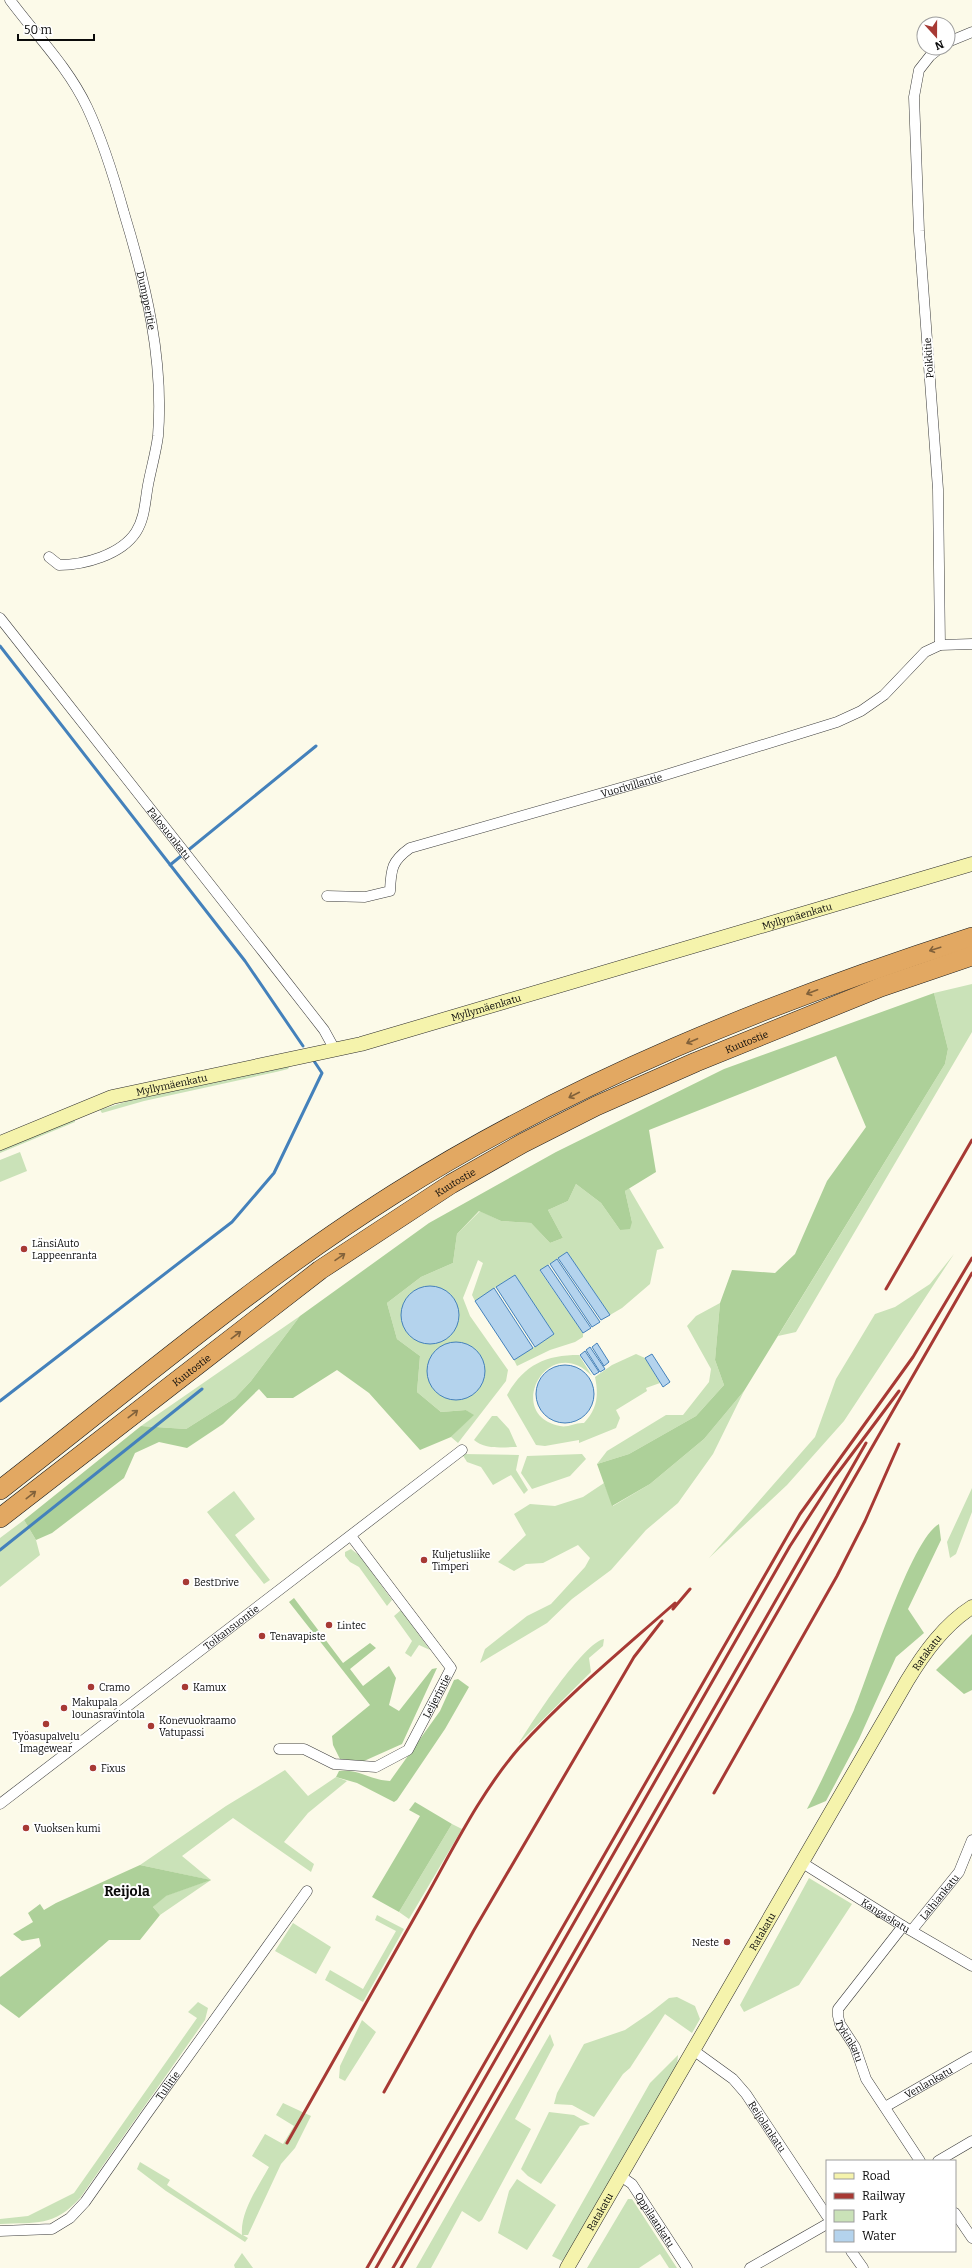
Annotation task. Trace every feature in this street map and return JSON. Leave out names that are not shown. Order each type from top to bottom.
[{"type":"highway","name":"Kuutostie","points":[[0,1490],[241,1302],[310,1251],[394,1194],[485,1140],[581,1091],[688,1043],[872,970],[972,937]]},
{"type":"highway","name":"Kuutostie","points":[[0,1518],[320,1270],[451,1184],[523,1143],[596,1106],[696,1062],[874,990],[972,956]]},
{"type":"main road","name":"Myllymäenkatu","points":[[0,1143],[112,1097],[335,1050],[430,1025],[972,864]]},
{"type":"main road","name":"Ratakatu","points":[[567,2268],[619,2175],[922,1656],[944,1630],[972,1607]]},
{"type":"street","name":"Dumpperitie","points":[[10,0],[72,80],[87,106],[103,145],[142,276],[156,353],[159,408],[158,438],[142,520],[135,533],[124,544],[105,556],[73,565],[59,565],[49,557]]},
{"type":"street","points":[[956,39],[972,32]]},
{"type":"street","name":"Poikkitie","points":[[930,56],[919,70],[914,97],[919,231],[938,489],[940,645]]},
{"type":"street","name":"Palosuonkatu","points":[[0,618],[324,1030],[335,1050]]},
{"type":"street","points":[[940,645],[972,644]]},
{"type":"street","name":"Vuorivillantie","points":[[327,896],[365,897],[390,891],[391,875],[397,857],[410,848],[659,777],[837,722],[860,711],[884,695],[925,652],[940,645]]},
{"type":"street","name":"Toikansuontie","points":[[0,1804],[462,1450]]},
{"type":"street","name":"Leijerintie","points":[[279,1749],[304,1749],[334,1764],[376,1767],[408,1750],[451,1668],[350,1536]]},
{"type":"street","name":"Laihiankatu","points":[[908,1928],[958,1872],[972,1840]]},
{"type":"street","name":"Kangaskatu","points":[[801,1862],[972,1966]]},
{"type":"street","name":"Tullitie","points":[[0,2231],[52,2229],[77,2212],[307,1891]]},
{"type":"street","name":"Tykinkatu","points":[[908,1928],[838,2009],[838,2016],[855,2047],[866,2079],[919,2160]]},
{"type":"street","name":"Reijolankatu","points":[[693,2050],[733,2079],[746,2094],[826,2214]]},
{"type":"street","name":"Venlankatu","points":[[885,2107],[972,2057]]},
{"type":"street","points":[[940,2160],[972,2141]]},
{"type":"street","name":"Oppilaankatu","points":[[619,2175],[632,2184],[687,2268]]},
{"type":"street","points":[[956,2214],[971,2236]]},
{"type":"street","points":[[750,2268],[826,2225]]},
{"type":"street","points":[[852,2252],[862,2268]]},
{"type":"green space","points":[[972,984],[972,1032],[796,1332],[778,1336],[945,1064],[948,1049],[934,993]]},
{"type":"green space","points":[[934,993],[948,1049],[945,1064],[744,1391],[704,1439],[650,1484],[612,1506],[597,1464],[629,1454],[696,1416],[724,1385],[715,1360],[720,1303],[732,1270],[775,1273],[795,1254],[827,1181],[866,1127],[836,1056],[649,1130],[656,1172],[625,1191],[632,1222],[630,1229],[620,1230],[601,1203],[576,1184],[568,1201],[548,1210],[563,1238],[550,1243],[531,1223],[501,1221],[479,1211],[457,1234],[453,1263],[421,1277],[387,1303],[397,1339],[420,1356],[417,1392],[441,1412],[466,1410],[474,1415],[451,1437],[420,1450],[369,1393],[337,1370],[293,1398],[267,1398],[259,1389],[223,1424],[187,1448],[159,1442],[135,1453],[124,1478],[52,1533],[36,1540],[24,1520],[141,1426],[186,1429],[235,1398],[251,1381],[300,1316],[429,1223],[556,1152],[724,1069]]},
{"type":"green space","points":[[290,1066],[288,1069],[276,1072],[144,1101],[102,1113],[100,1110],[150,1094]]},
{"type":"green space","points":[[74,1118],[75,1122],[0,1153],[0,1147]]},
{"type":"green space","points":[[20,1152],[27,1171],[0,1182],[0,1160]]},
{"type":"green space","points":[[576,1184],[601,1203],[620,1230],[632,1222],[625,1191],[629,1188],[664,1248],[657,1250],[650,1284],[622,1308],[610,1315],[567,1252],[540,1271],[583,1333],[583,1337],[575,1342],[550,1350],[517,1366],[514,1360],[554,1334],[515,1275],[475,1301],[472,1295],[483,1263],[478,1260],[463,1298],[470,1316],[508,1370],[506,1381],[458,1443],[451,1437],[473,1415],[466,1410],[441,1412],[417,1392],[420,1356],[397,1339],[387,1303],[421,1277],[453,1263],[457,1234],[480,1211],[501,1221],[531,1223],[550,1243],[563,1238],[548,1210],[568,1201]]},
{"type":"green space","points":[[954,1254],[844,1421],[787,1485],[709,1558],[815,1437],[836,1379],[875,1314],[895,1307],[930,1284]]},
{"type":"green space","points":[[720,1303],[715,1360],[724,1385],[696,1416],[629,1454],[597,1464],[607,1451],[666,1415],[683,1415],[709,1382],[711,1369],[687,1326],[696,1316]]},
{"type":"green space","points":[[300,1316],[251,1381],[235,1398],[186,1429],[141,1426]]},
{"type":"green space","points":[[636,1354],[645,1358],[660,1383],[646,1388],[647,1391],[616,1410],[620,1418],[616,1428],[579,1443],[579,1440],[545,1446],[536,1445],[507,1395],[521,1376],[528,1369],[537,1364],[556,1357],[579,1355],[592,1376],[576,1365],[560,1363],[548,1369],[538,1380],[533,1393],[535,1407],[543,1419],[560,1426],[584,1423],[592,1413],[596,1402],[597,1390],[595,1377],[612,1365]]},
{"type":"green space","points":[[744,1391],[713,1454],[678,1503],[646,1530],[611,1570],[572,1599],[547,1623],[480,1663],[485,1649],[527,1616],[551,1604],[585,1567],[590,1558],[578,1545],[543,1563],[526,1564],[514,1571],[498,1562],[526,1535],[514,1514],[530,1504],[555,1506],[583,1497],[604,1483],[613,1506],[650,1484],[704,1439]]},
{"type":"green space","points":[[492,1416],[497,1416],[509,1429],[517,1447],[489,1447],[474,1440]]},
{"type":"green space","points":[[462,1454],[519,1455],[516,1470],[528,1490],[524,1494],[511,1475],[493,1485],[481,1467],[467,1462]]},
{"type":"green space","points":[[582,1454],[586,1459],[570,1476],[532,1489],[521,1473],[527,1456]]},
{"type":"green space","points":[[972,1488],[972,1512],[956,1554],[950,1558],[947,1542]]},
{"type":"green space","points":[[234,1491],[255,1519],[235,1535],[270,1580],[264,1584],[207,1512]]},
{"type":"green space","points":[[24,1520],[36,1540],[40,1555],[0,1587],[0,1538]]},
{"type":"green space","points":[[939,1524],[941,1540],[908,1609],[924,1633],[896,1657],[859,1739],[826,1801],[807,1809],[854,1710],[892,1609],[916,1554],[928,1535]]},
{"type":"green space","points":[[351,1549],[360,1556],[392,1600],[387,1606],[359,1567],[350,1562],[345,1556],[345,1552]]},
{"type":"green space","points":[[294,1598],[343,1663],[370,1643],[376,1648],[350,1669],[363,1686],[389,1666],[396,1678],[389,1705],[399,1711],[432,1669],[437,1668],[402,1744],[364,1761],[340,1759],[333,1745],[332,1736],[370,1705],[289,1602]]},
{"type":"green space","points":[[401,1610],[430,1650],[419,1645],[411,1657],[405,1653],[412,1641],[394,1616]]},
{"type":"green space","points":[[972,1634],[972,1690],[964,1694],[936,1670]]},
{"type":"green space","points":[[604,1639],[603,1646],[589,1658],[591,1672],[519,1743],[571,1668],[595,1644]]},
{"type":"green space","points":[[458,1679],[469,1687],[445,1729],[397,1800],[394,1802],[357,1783],[336,1777],[339,1771],[347,1771],[359,1773],[376,1779],[390,1781],[440,1711],[454,1680]]},
{"type":"green space","points":[[285,1770],[308,1796],[336,1777],[347,1781],[308,1813],[284,1842],[314,1864],[311,1872],[233,1818],[182,1856],[211,1880],[160,1915],[153,1907],[165,1896],[210,1880],[140,1865],[226,1806]]},
{"type":"green space","points":[[415,1802],[452,1824],[399,1912],[372,1897],[420,1816],[409,1810]]},
{"type":"green space","points":[[452,1824],[462,1829],[409,1919],[399,1912]]},
{"type":"green space","points":[[140,1865],[211,1880],[166,1896],[153,1907],[160,1915],[140,1940],[109,1940],[19,2018],[0,2004],[0,1977],[41,1946],[39,1938],[22,1941],[13,1934],[33,1922],[28,1913],[40,1904],[44,1910],[56,1903]]},
{"type":"green space","points":[[809,1878],[852,1904],[799,1985],[744,2012],[740,2005]]},
{"type":"green space","points":[[377,1915],[404,1929],[363,2002],[325,1980],[330,1970],[363,1989],[396,1931],[375,1920]]},
{"type":"green space","points":[[293,1923],[331,1947],[316,1974],[275,1951]]},
{"type":"green space","points":[[677,1997],[695,2006],[700,2019],[692,2033],[665,2014],[630,2068],[623,2074],[594,2117],[572,2105],[554,2104],[557,2093],[584,2044],[625,2030],[669,1998]]},
{"type":"green space","points":[[198,2002],[208,2008],[205,2020],[80,2198],[62,2214],[44,2221],[34,2223],[0,2224],[0,2219],[28,2216],[74,2193],[197,2018],[188,2012]]},
{"type":"green space","points":[[362,2020],[376,2032],[345,2081],[339,2078],[340,2066]]},
{"type":"green space","points":[[550,2034],[554,2045],[515,2119],[531,2129],[482,2220],[479,2222],[462,2211],[431,2268],[416,2268]]},
{"type":"green space","points":[[678,2055],[677,2066],[571,2249],[562,2261],[552,2256],[650,2083]]},
{"type":"green space","points":[[283,2103],[311,2116],[295,2148],[281,2164],[248,2235],[243,2235],[248,2238],[245,2242],[166,2191],[137,2169],[140,2162],[170,2180],[167,2185],[242,2235],[242,2226],[247,2209],[255,2191],[269,2167],[252,2156],[265,2134],[283,2144],[294,2126],[276,2115]]},
{"type":"green space","points":[[549,2112],[574,2115],[590,2124],[580,2126],[541,2184],[528,2176],[521,2169]]},
{"type":"green space","points":[[517,2179],[556,2205],[527,2250],[498,2233],[509,2191]]},
{"type":"green space","points":[[628,2199],[632,2199],[677,2268],[669,2268],[660,2254],[639,2268],[587,2268]]},
{"type":"green space","points":[[242,2253],[253,2268],[235,2268],[234,2265]]},
{"type":"water","points":[[567,1252],[610,1315],[601,1320],[558,1258]]},
{"type":"water","points":[[557,1259],[600,1322],[592,1327],[550,1264]]},
{"type":"water","points":[[548,1265],[591,1328],[583,1333],[540,1270]]},
{"type":"water","points":[[515,1275],[554,1334],[535,1347],[496,1287]]},
{"type":"water","points":[[430,1286],[441,1288],[454,1299],[457,1304],[459,1315],[457,1326],[446,1339],[441,1342],[430,1344],[419,1342],[406,1331],[403,1326],[401,1315],[403,1304],[414,1291],[419,1288]]},
{"type":"water","points":[[494,1288],[533,1348],[514,1360],[475,1301]]},
{"type":"water","points":[[456,1342],[467,1344],[480,1355],[483,1360],[485,1371],[483,1382],[472,1395],[467,1398],[456,1400],[445,1398],[432,1387],[429,1382],[427,1371],[429,1360],[440,1347],[445,1344]]},
{"type":"water","points":[[597,1343],[609,1362],[604,1366],[592,1347]]},
{"type":"water","points":[[590,1347],[605,1369],[600,1372],[586,1350]]},
{"type":"water","points":[[585,1351],[599,1372],[594,1375],[580,1355]]},
{"type":"water","points":[[652,1354],[670,1382],[663,1387],[645,1358]]},
{"type":"water","points":[[565,1365],[576,1367],[589,1378],[592,1383],[594,1394],[592,1405],[581,1418],[576,1421],[565,1423],[554,1421],[541,1410],[538,1405],[536,1394],[538,1383],[549,1370],[554,1367]]},
{"type":"waterway","points":[[0,646],[245,961],[303,1046]]},
{"type":"waterway","points":[[170,865],[316,746]]},
{"type":"waterway","points":[[0,1401],[232,1222],[274,1173],[322,1073],[314,1061]]},
{"type":"waterway","points":[[0,1550],[202,1389]]},
{"type":"railway","points":[[886,1289],[972,1140]]},
{"type":"railway","points":[[367,2268],[800,1514],[913,1357],[972,1258]]},
{"type":"railway","points":[[401,2268],[972,1273]]},
{"type":"railway","points":[[376,2268],[790,1546],[834,1478],[899,1391]]},
{"type":"railway","points":[[393,2268],[866,1443]]},
{"type":"railway","points":[[714,1793],[837,1576],[865,1521],[899,1444]]},
{"type":"railway","points":[[673,1609],[690,1589]]},
{"type":"railway","points":[[287,2143],[458,1839],[492,1783],[519,1748],[556,1710],[675,1603]]},
{"type":"railway","points":[[384,2092],[474,1930],[634,1657],[662,1621]]},
{"type":"place","name":"LänsiAuto Lappeenranta","points":[[24,1249]]},
{"type":"place","name":"Kuljetusliike Timperi","points":[[424,1560]]},
{"type":"place","name":"BestDrive","points":[[186,1582]]},
{"type":"place","name":"Lintec","points":[[329,1625]]},
{"type":"place","name":"Tenavapiste","points":[[262,1636]]},
{"type":"place","name":"Cramo","points":[[91,1687]]},
{"type":"place","name":"Kamux","points":[[185,1687]]},
{"type":"place","name":"Makupala lounasravintola","points":[[64,1708]]},
{"type":"place","name":"Työasupalvelu Imagewear","points":[[46,1724]]},
{"type":"place","name":"Konevuokraamo Vatupassi","points":[[151,1726]]},
{"type":"place","name":"Fixus","points":[[93,1768]]},
{"type":"place","name":"Vuoksen kumi","points":[[26,1828]]},
{"type":"place","name":"Neste","points":[[727,1942]]},
{"type":"district","name":"Reijola","points":[[127,1891]]}]
